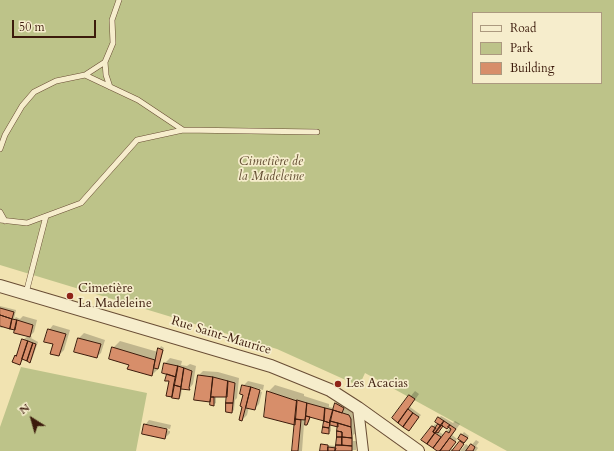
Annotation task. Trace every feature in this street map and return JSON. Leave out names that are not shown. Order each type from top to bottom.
[{"type":"street","name":"Rue Saint-Maurice","points":[[0,286],[271,366],[330,390],[418,451]]},
{"type":"street","points":[[358,408],[363,451]]},
{"type":"lane","points":[[110,87],[106,75],[105,62],[113,42],[112,20],[119,0]]},
{"type":"lane","points":[[0,149],[5,136],[22,106],[34,92],[56,81],[85,76],[105,62]]},
{"type":"lane","points":[[85,76],[138,100],[183,130]]},
{"type":"lane","points":[[0,212],[2,220],[27,223],[81,203],[138,140],[183,130],[316,132]]},
{"type":"lane","points":[[26,294],[46,216]]},
{"type":"green space","name":"Cimetière de la Madeleine","points":[[0,0],[614,0],[614,451],[507,451],[365,373],[359,386],[277,349],[0,265]]},
{"type":"green space","points":[[21,367],[147,393],[136,451],[0,451],[0,427]]},
{"type":"building","points":[[0,308],[14,312],[12,319],[0,315]]},
{"type":"building","points":[[0,315],[12,319],[10,329],[0,326]]},
{"type":"building","points":[[12,319],[17,320],[15,330],[10,329]]},
{"type":"building","points":[[17,320],[33,325],[30,337],[14,333]]},
{"type":"building","points":[[48,329],[66,334],[59,356],[50,354],[53,344],[44,342]]},
{"type":"building","points":[[78,338],[101,344],[97,358],[74,352]]},
{"type":"building","points":[[22,339],[28,341],[20,365],[12,362],[15,355],[16,356]]},
{"type":"building","points":[[28,341],[33,343],[27,361],[22,359]]},
{"type":"building","points":[[33,343],[36,344],[30,363],[27,361]]},
{"type":"building","points":[[112,347],[155,360],[152,376],[127,369],[129,365],[109,359]]},
{"type":"building","points":[[158,348],[163,350],[158,369],[154,368]]},
{"type":"building","points":[[164,363],[178,366],[176,377],[162,373]]},
{"type":"building","points":[[178,366],[184,368],[181,387],[174,385]]},
{"type":"building","points":[[184,368],[192,371],[189,388],[190,390],[181,389]]},
{"type":"building","points":[[167,374],[176,377],[172,397],[166,396],[169,381],[165,381]]},
{"type":"building","points":[[198,375],[213,377],[210,402],[194,400]]},
{"type":"building","points":[[213,377],[228,381],[227,397],[211,397]]},
{"type":"building","points":[[228,381],[235,383],[233,403],[226,403]]},
{"type":"building","points":[[174,385],[181,387],[179,399],[172,398]]},
{"type":"building","points":[[242,385],[251,387],[242,421],[239,420],[242,407],[240,406],[243,395],[240,394]]},
{"type":"building","points":[[251,387],[260,390],[255,410],[246,408]]},
{"type":"building","points":[[267,391],[297,401],[295,425],[264,417]]},
{"type":"building","points":[[409,395],[415,399],[398,423],[392,418]]},
{"type":"building","points":[[211,397],[214,397],[214,406],[210,405]]},
{"type":"building","points":[[297,400],[307,403],[305,420],[295,419]]},
{"type":"building","points":[[226,403],[233,403],[232,413],[226,412]]},
{"type":"building","points":[[307,403],[325,408],[324,421],[306,416]]},
{"type":"building","points":[[335,403],[344,408],[342,413],[333,410]]},
{"type":"building","points":[[325,408],[333,410],[330,423],[324,421]]},
{"type":"building","points":[[408,409],[413,413],[403,427],[398,423]]},
{"type":"building","points":[[333,410],[349,415],[351,419],[351,427],[330,421]]},
{"type":"building","points":[[413,413],[419,417],[409,431],[403,427]]},
{"type":"building","points":[[306,416],[310,417],[307,425],[305,425]]},
{"type":"building","points":[[438,417],[444,421],[441,426],[435,422]]},
{"type":"building","points":[[295,419],[301,420],[298,451],[292,451]]},
{"type":"building","points":[[324,421],[330,423],[329,428],[323,427]]},
{"type":"building","points":[[330,421],[338,423],[338,427],[330,425]]},
{"type":"building","points":[[444,421],[450,425],[447,429],[441,425]]},
{"type":"building","points":[[338,423],[351,427],[352,438],[342,437],[342,432],[337,431]]},
{"type":"building","points":[[144,424],[167,429],[165,439],[142,434]]},
{"type":"building","points":[[438,424],[441,426],[435,433],[433,432]]},
{"type":"building","points":[[441,425],[443,426],[438,433],[436,432]]},
{"type":"building","points":[[450,425],[456,429],[440,451],[437,451],[433,448],[446,431],[449,433],[451,429],[448,427]]},
{"type":"building","points":[[432,426],[436,428],[433,432],[435,433],[427,444],[421,440]]},
{"type":"building","points":[[323,427],[329,428],[329,434],[322,433]]},
{"type":"building","points":[[337,431],[342,432],[342,437],[337,437]]},
{"type":"building","points":[[435,433],[441,437],[433,448],[427,444]]},
{"type":"building","points":[[461,434],[468,438],[464,443],[458,439]]},
{"type":"building","points":[[337,437],[342,437],[342,445],[336,445]]},
{"type":"building","points":[[342,437],[352,438],[352,446],[342,445]]},
{"type":"building","points":[[450,438],[456,442],[449,451],[440,451]]},
{"type":"building","points":[[460,441],[464,444],[459,451],[452,451]]},
{"type":"building","points":[[321,444],[328,445],[328,451],[320,451]]},
{"type":"building","points":[[471,444],[475,447],[473,451],[466,451]]},
{"type":"building","points":[[336,445],[352,446],[352,451],[335,451]]},
{"type":"building","points":[[328,447],[336,448],[335,451],[328,451]]},
{"type":"place","name":"Cimetière La Madeleine","points":[[70,296]]},
{"type":"place","name":"Les Acacias","points":[[338,384]]}]
